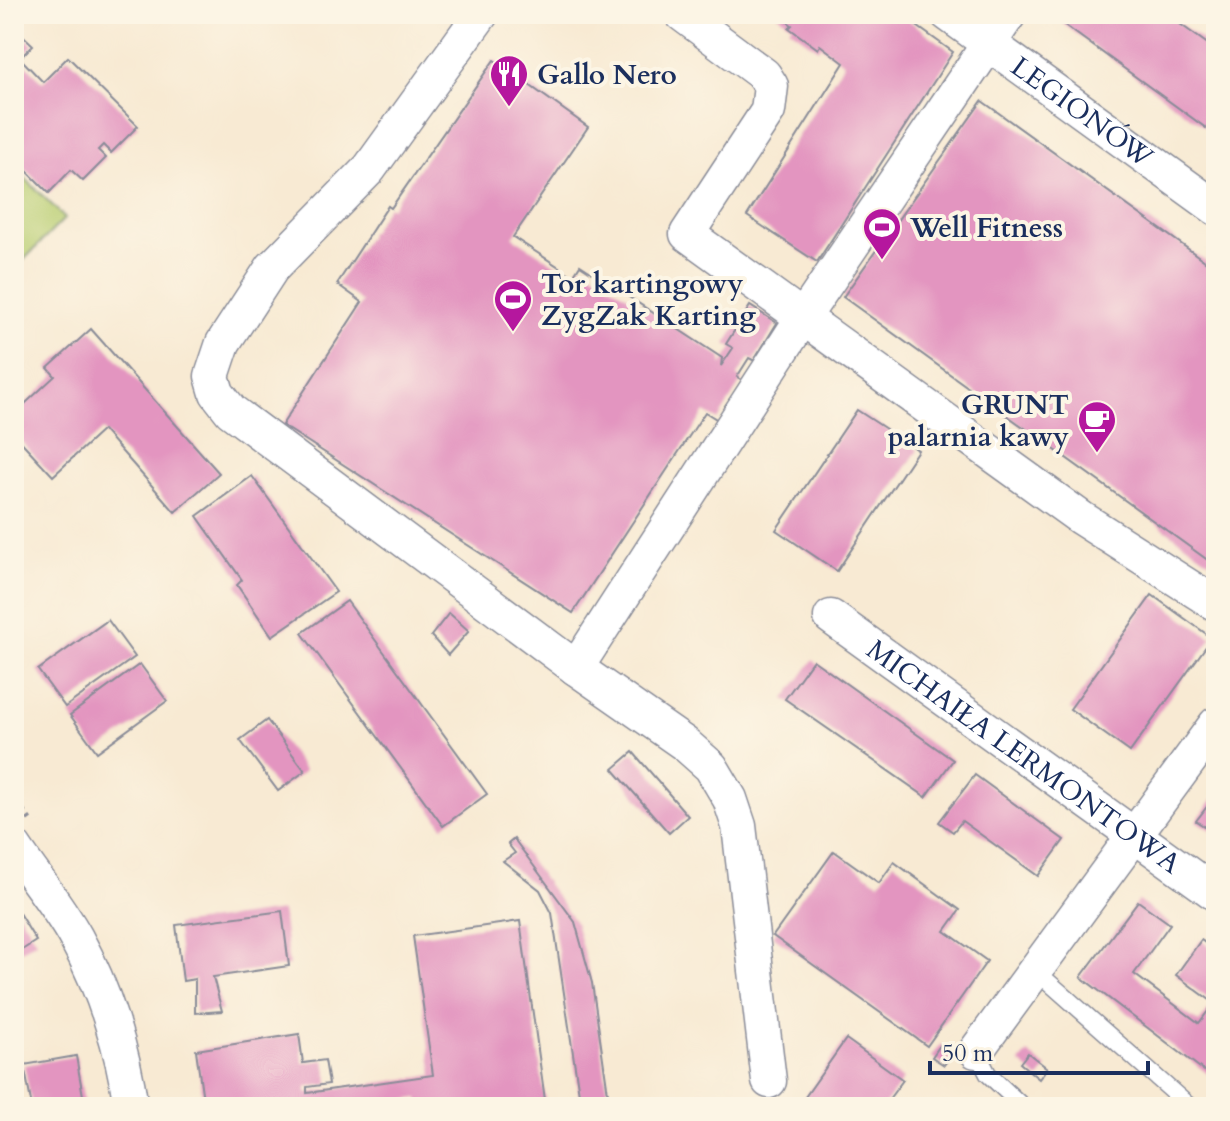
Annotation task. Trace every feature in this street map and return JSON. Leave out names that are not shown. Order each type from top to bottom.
[{"type":"street","points":[[481,14],[369,169],[272,268],[223,343],[212,376],[217,393],[231,411],[576,668],[685,744],[711,767],[730,799],[739,826],[769,1081]]},
{"type":"street","points":[[682,14],[764,75],[771,86],[768,111],[687,234],[1081,518],[1216,604]]},
{"type":"street","name":"LEGIONÓW","points":[[948,14],[1216,208]]},
{"type":"street","points":[[576,668],[802,319],[1009,14]]},
{"type":"street","name":"MICHAIŁA LERMONTOWA","points":[[831,617],[1216,894]]},
{"type":"street","points":[[976,1051],[1216,724]]},
{"type":"street","points":[[14,847],[76,938],[104,1002],[126,1073],[131,1107]]},
{"type":"lane","points":[[1035,970],[1189,1106]]},
{"type":"lane","points":[[976,1051],[988,1074],[1023,1107]]},
{"type":"green space","points":[[14,167],[65,218],[14,270]]},
{"type":"building","points":[[777,14],[900,14],[953,52],[817,262],[747,216],[844,63],[789,28],[792,25]]},
{"type":"building","points":[[1064,14],[1166,14],[1216,50],[1216,114],[1206,128],[1059,21]]},
{"type":"building","points":[[14,27],[33,45],[20,58],[43,82],[68,57],[138,126],[111,153],[103,145],[98,150],[106,158],[83,181],[71,170],[49,193],[14,158]]},
{"type":"building","name":"Tor kartingowy ZygZak Karting","points":[[494,60],[588,127],[513,237],[573,276],[580,265],[722,358],[721,366],[733,348],[726,344],[750,306],[777,323],[755,359],[759,363],[749,358],[737,377],[742,380],[718,420],[705,412],[573,613],[282,425],[362,302],[337,284],[388,206],[391,208]]},
{"type":"building","points":[[982,101],[1216,269],[1216,566],[843,297]]},
{"type":"building","points":[[91,329],[219,473],[175,512],[103,430],[53,476],[14,434],[14,414],[55,376],[48,368]]},
{"type":"building","points":[[857,410],[918,450],[837,571],[776,530]]},
{"type":"building","points":[[252,476],[336,592],[272,636],[237,585],[242,580],[197,516]]},
{"type":"building","points":[[1152,595],[1212,638],[1130,752],[1070,709]]},
{"type":"building","points":[[347,601],[487,794],[443,826],[302,633]]},
{"type":"building","points":[[449,613],[469,631],[448,655],[431,636]]},
{"type":"building","points":[[108,620],[135,657],[65,707],[38,670]]},
{"type":"building","points":[[813,660],[953,760],[926,797],[785,699]]},
{"type":"building","points":[[140,664],[167,701],[97,752],[70,715]]},
{"type":"building","points":[[267,720],[305,771],[278,791],[240,740]]},
{"type":"building","points":[[633,752],[688,816],[669,833],[613,769]]},
{"type":"building","points":[[975,775],[1064,840],[1038,876],[962,821],[953,832],[939,822]]},
{"type":"building","points":[[1216,795],[1216,834],[1196,821]]},
{"type":"building","points":[[514,839],[575,922],[592,983],[610,1107],[581,1107],[552,913],[540,890],[503,861],[515,853],[508,844]]},
{"type":"building","points":[[834,851],[879,883],[894,862],[960,910],[945,931],[987,961],[927,1046],[773,936]]},
{"type":"building","points":[[1138,901],[1170,924],[1134,974],[1199,1023],[1214,1003],[1176,975],[1201,940],[1216,951],[1216,1080],[1081,977]]},
{"type":"building","points":[[14,905],[36,941],[14,955]]},
{"type":"building","points":[[282,911],[289,966],[213,977],[222,1011],[195,1013],[195,979],[183,981],[176,925]]},
{"type":"building","points":[[520,921],[546,1107],[420,1107],[419,1098],[355,1107],[204,1107],[196,1050],[299,1034],[303,1063],[325,1060],[329,1084],[307,1087],[307,1093],[433,1075],[413,936]]},
{"type":"building","points":[[846,1039],[903,1080],[883,1107],[798,1107]]},
{"type":"building","points":[[941,1044],[953,1053],[944,1065],[932,1057]]},
{"type":"building","points":[[1028,1053],[1047,1068],[1039,1079],[1020,1063]]},
{"type":"building","points":[[76,1056],[85,1107],[32,1107],[24,1065]]},
{"type":"place","name":"Gallo Nero","points":[[509,108]]},
{"type":"place","name":"Well Fitness","points":[[882,261]]},
{"type":"place","name":"Tor kartingowy ZygZak Karting","points":[[513,333]]},
{"type":"place","name":"GRUNT palarnia kawy","points":[[1097,454]]}]
